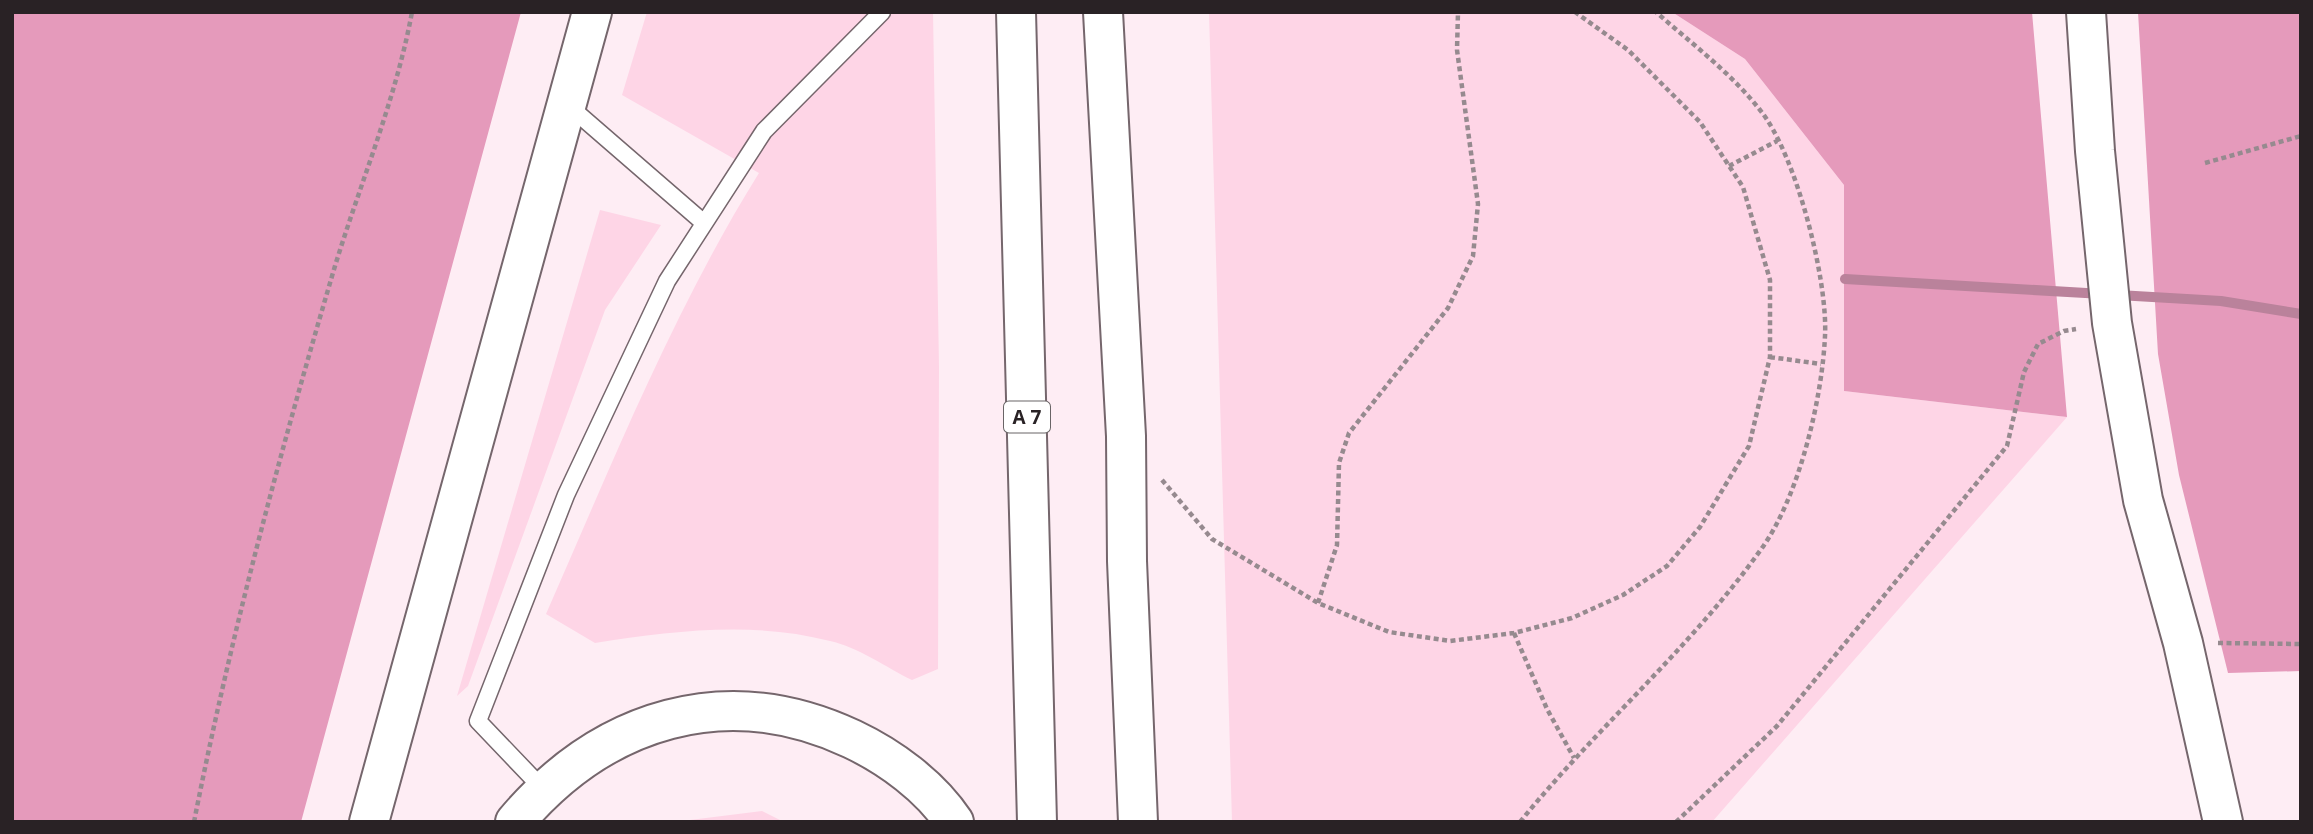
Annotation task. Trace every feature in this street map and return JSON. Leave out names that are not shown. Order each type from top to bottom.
[{"type":"main road","points":[[369,822],[592,12]]},
{"type":"main road","name":"A 7","points":[[1016,12],[1037,822]]},
{"type":"main road","points":[[1103,12],[1126,436],[1127,561],[1138,822]]},
{"type":"main road","points":[[2086,12],[2095,152],[2112,323],[2143,500],[2183,643],[2223,822]]},
{"type":"main road","points":[[515,822],[543,789],[583,757],[628,733],[676,717],[727,711],[778,714],[827,727],[873,749],[915,779],[954,822]]},
{"type":"lane","points":[[543,789],[478,721],[566,495],[667,281],[764,131],[882,12]]},
{"type":"lane","points":[[567,105],[704,223]]},
{"type":"path","points":[[194,822],[243,606],[281,459],[336,264],[404,58],[412,12]]},
{"type":"path","points":[[1318,603],[1337,545],[1339,463],[1349,433],[1448,308],[1473,256],[1478,204],[1457,50],[1458,12]]},
{"type":"path","points":[[1160,477],[1212,539],[1318,603],[1389,632],[1450,641],[1514,633],[1572,618],[1623,595],[1667,566],[1700,527],[1749,446],[1770,357],[1770,280],[1743,187],[1700,122],[1628,50],[1575,12]]},
{"type":"path","points":[[1520,822],[1574,758],[1696,631],[1763,547],[1782,513],[1816,402],[1825,335],[1818,263],[1798,182],[1762,111],[1709,58],[1656,12]]},
{"type":"path","points":[[2205,163],[2301,136]]},
{"type":"path","points":[[1729,166],[1777,141]]},
{"type":"path","points":[[1676,822],[1777,726],[2007,446],[2024,372],[2038,344],[2064,331],[2112,323]]},
{"type":"path","points":[[1770,357],[1821,364]]},
{"type":"path","points":[[1514,633],[1547,709],[1574,758]]},
{"type":"path","points":[[2183,643],[2301,644]]},
{"type":"shaded area","points":[[12,12],[521,12],[301,822],[12,822]]},
{"type":"shaded area","points":[[647,12],[933,12],[939,367],[938,669],[912,680],[851,648],[801,635],[771,631],[712,630],[595,643],[546,614],[671,334],[728,225],[759,173],[622,95]]},
{"type":"shaded area","points":[[1209,12],[1672,12],[1745,59],[1844,185],[1844,391],[2067,417],[1712,822],[1232,822]]},
{"type":"shaded area","points":[[1672,12],[2032,12],[2067,417],[1844,391],[1844,185],[1745,59]]},
{"type":"shaded area","points":[[2138,12],[2301,12],[2301,671],[2228,673],[2179,475],[2158,354]]},
{"type":"shaded area","points":[[600,210],[661,225],[605,310],[468,686],[457,696]]},
{"type":"shaded area","points":[[762,811],[784,822],[674,822]]},
{"type":"waterway","points":[[1845,279],[2103,294]]},
{"type":"waterway","points":[[2118,295],[2221,301],[2301,314]]}]
